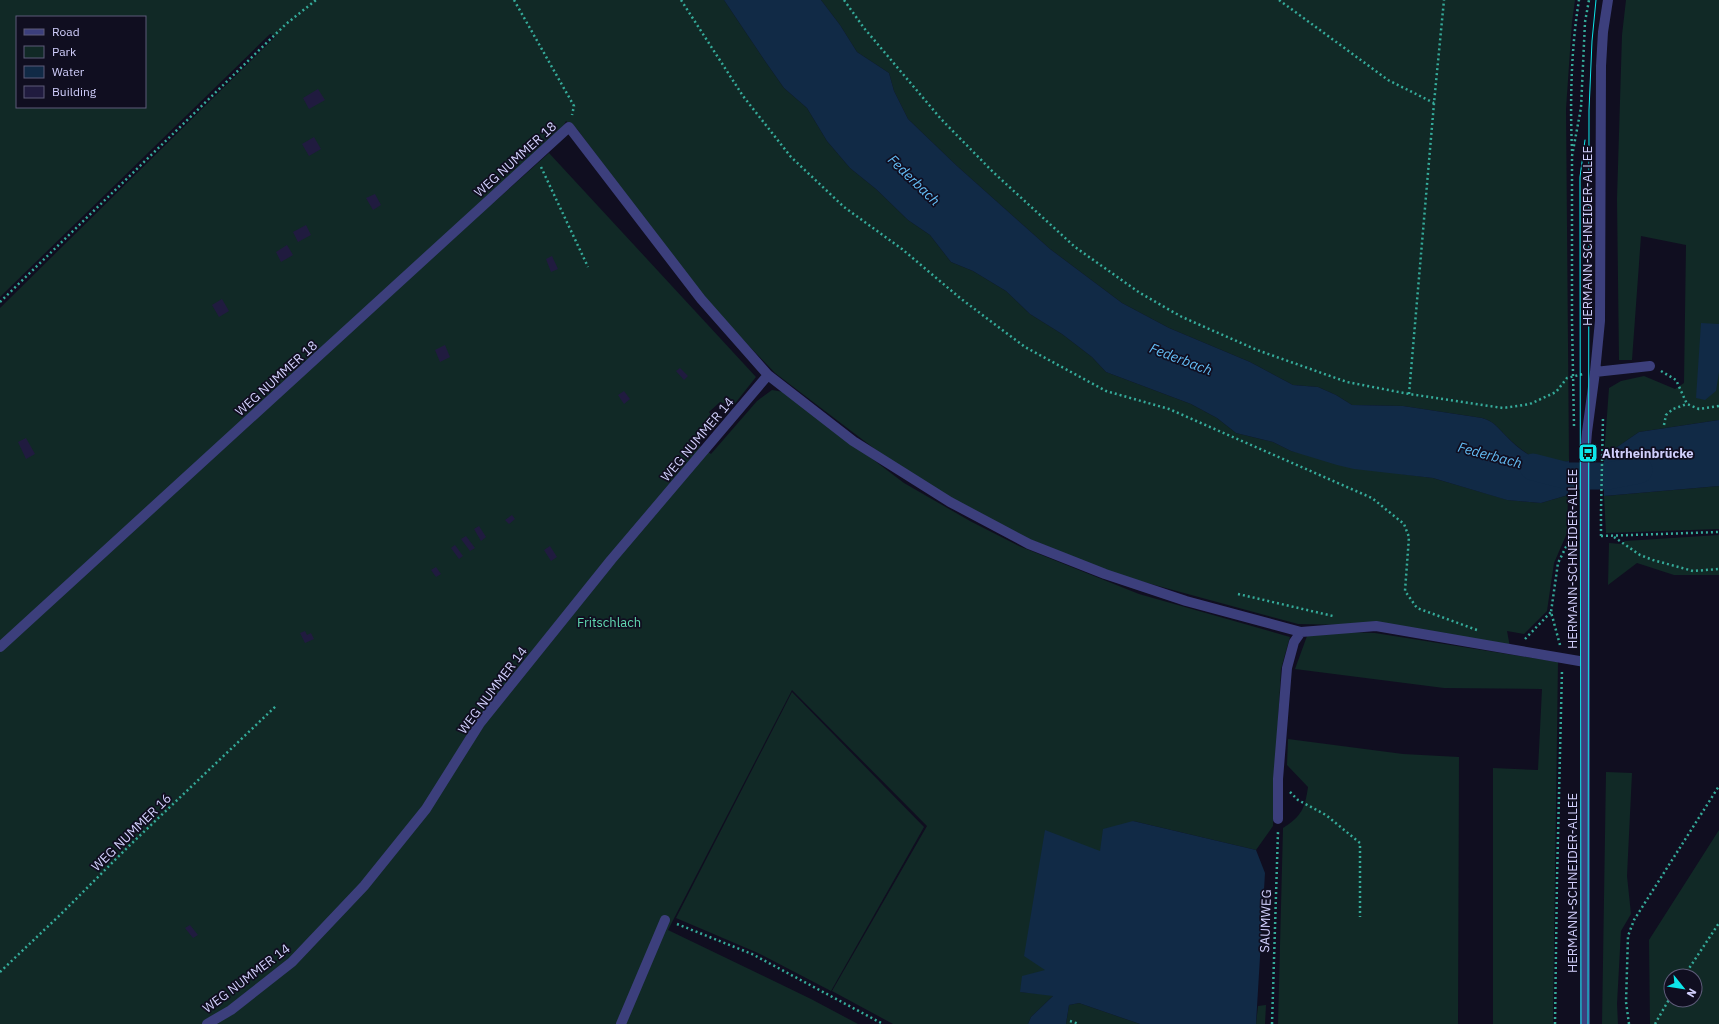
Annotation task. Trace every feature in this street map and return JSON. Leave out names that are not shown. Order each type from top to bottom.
[{"type":"street","name":"HERMANN-SCHNEIDER-ALLEE","points":[[1585,1024],[1585,456],[1600,320],[1601,66],[1603,32],[1608,0]]},
{"type":"street","name":"WEG NUMMER 18","points":[[0,647],[569,127]]},
{"type":"street","points":[[569,127],[700,299],[768,375],[853,441],[950,502],[1029,544],[1105,574],[1186,601],[1301,632],[1376,626],[1514,651],[1585,662]]},
{"type":"street","points":[[1595,372],[1650,366]]},
{"type":"street","name":"WEG NUMMER 14","points":[[207,1024],[230,1010],[292,962],[364,886],[426,809],[480,723],[611,560],[768,375]]},
{"type":"street","points":[[1278,819],[1279,771],[1286,668],[1294,642],[1301,632]]},
{"type":"street","points":[[620,1024],[665,920]]},
{"type":"path","points":[[0,302],[286,24],[316,0]]},
{"type":"path","points":[[514,0],[574,106],[569,127]]},
{"type":"path","points":[[681,0],[743,96],[791,157],[844,207],[902,249],[960,298],[1025,347],[1106,391],[1169,409],[1372,498],[1404,524],[1409,537],[1405,591],[1417,608],[1482,631]]},
{"type":"path","points":[[844,0],[864,28],[941,119],[993,172],[1075,247],[1140,293],[1182,317],[1257,350],[1347,382],[1408,394],[1503,408],[1530,404],[1556,392],[1567,378],[1595,372]]},
{"type":"path","points":[[1279,0],[1388,80],[1434,103]]},
{"type":"path","points":[[1408,394],[1444,0]]},
{"type":"path","points":[[1574,431],[1572,386],[1572,156],[1570,110],[1576,21],[1579,0]]},
{"type":"path","points":[[1572,156],[1580,108],[1585,22],[1589,0]]},
{"type":"path","points":[[535,158],[539,163],[588,267]]},
{"type":"path","points":[[1650,366],[1676,380],[1687,404]]},
{"type":"path","points":[[1664,425],[1666,415],[1673,409],[1687,404],[1699,409],[1719,406]]},
{"type":"path","points":[[1602,430],[1602,536],[1719,532]]},
{"type":"path","points":[[1555,1024],[1556,878],[1563,658],[1551,612],[1558,563],[1574,531]]},
{"type":"path","points":[[1614,536],[1640,555],[1654,560],[1693,571],[1719,569]]},
{"type":"path","points":[[1238,594],[1338,617]]},
{"type":"path","points":[[1514,651],[1551,612]]},
{"type":"path","name":"WEG NUMMER 16","points":[[0,972],[62,914],[129,846],[276,706]]},
{"type":"path","points":[[1629,1024],[1626,1002],[1628,936],[1634,920],[1719,786]]},
{"type":"path","points":[[1306,805],[1326,815],[1360,843],[1360,917]]},
{"type":"path","name":"SAUMWEG","points":[[1272,1024],[1278,819]]},
{"type":"path","points":[[665,920],[752,954],[883,1024]]},
{"type":"path","points":[[1689,968],[1719,923]]},
{"type":"path","points":[[1655,1024],[1664,1008]]},
{"type":"path","points":[[1070,1021],[1079,1024]]},
{"type":"green space","name":"Fritschlach","points":[[0,0],[724,0],[784,88],[807,108],[827,141],[850,168],[876,189],[908,220],[930,235],[951,262],[973,271],[1006,291],[1030,314],[1062,334],[1092,357],[1106,372],[1191,404],[1217,418],[1236,433],[1273,442],[1291,451],[1402,474],[1433,478],[1508,500],[1541,503],[1568,495],[1567,533],[1554,563],[1547,611],[1524,634],[1507,631],[1510,647],[1345,625],[1298,624],[1118,575],[1027,538],[964,506],[884,456],[775,373],[723,319],[675,261],[577,129],[566,121],[492,204],[549,153],[756,377],[733,406],[720,402],[709,412],[717,422],[698,445],[711,454],[757,401],[772,390],[784,392],[904,483],[970,521],[1019,546],[1139,594],[1290,637],[1281,669],[1273,826],[1256,850],[1133,821],[1100,851],[1046,970],[1021,992],[1054,995],[1031,1017],[1028,1024],[893,1024],[832,991],[927,826],[792,690],[668,930],[811,999],[858,1024],[0,1024],[0,308],[276,36],[270,34],[0,297]]},
{"type":"green space","points":[[821,0],[1575,0],[1566,109],[1569,461],[1550,462],[1534,458],[1520,449],[1493,423],[1482,418],[1403,406],[1352,405],[1336,395],[1318,387],[1293,385],[1250,362],[1169,328],[1122,303],[1050,249],[957,166],[908,119],[894,91],[889,73],[857,52],[840,25]]},
{"type":"green space","points":[[1626,0],[1719,0],[1719,420],[1639,432],[1604,456],[1609,388],[1621,381],[1644,376],[1675,389],[1684,383],[1686,245],[1641,236],[1632,360],[1619,360],[1617,199],[1622,35]]},
{"type":"green space","points":[[1719,486],[1719,529],[1606,533],[1604,496]]},
{"type":"green space","points":[[1719,535],[1719,575],[1674,575],[1637,563],[1608,585],[1609,543],[1621,544],[1625,541]]},
{"type":"green space","points":[[1346,632],[1375,633],[1558,662],[1553,1024],[1493,1024],[1493,768],[1538,770],[1542,689],[1444,688],[1295,669],[1307,636]]},
{"type":"green space","points":[[792,692],[924,827],[831,991],[758,953],[676,918]]},
{"type":"green space","points":[[1288,739],[1403,754],[1459,757],[1458,1024],[1278,1024],[1283,828],[1302,811],[1306,801],[1308,787],[1287,765]]},
{"type":"green space","points":[[1606,772],[1632,773],[1627,876],[1631,914],[1621,931],[1617,1004],[1618,1024],[1602,1024]]},
{"type":"green space","points":[[1719,830],[1719,1024],[1650,1024],[1649,940]]},
{"type":"green space","points":[[1079,1003],[1140,1024],[1066,1024],[1069,1005]]},
{"type":"green space","points":[[1266,1005],[1265,1024],[1256,1024],[1258,1006]]},
{"type":"water","points":[[724,0],[821,0],[840,25],[857,52],[889,73],[894,91],[908,119],[957,166],[1050,249],[1122,303],[1169,328],[1250,362],[1293,385],[1318,387],[1336,395],[1352,405],[1403,406],[1482,418],[1490,421],[1520,449],[1534,458],[1550,462],[1569,461],[1568,495],[1541,503],[1507,500],[1433,478],[1354,469],[1337,465],[1291,451],[1273,442],[1236,433],[1217,418],[1191,404],[1106,372],[1092,357],[1062,334],[1030,314],[1006,291],[973,271],[951,262],[930,235],[908,220],[876,189],[850,168],[827,141],[807,108],[784,88]]},
{"type":"water","points":[[1701,323],[1719,324],[1719,372],[1716,391],[1705,400],[1696,398]]},
{"type":"water","points":[[1719,420],[1719,486],[1604,496],[1604,456],[1639,432]]},
{"type":"water","points":[[1133,821],[1256,850],[1265,873],[1256,1024],[1140,1024],[1079,1003],[1069,1005],[1066,1024],[1028,1024],[1031,1017],[1053,996],[1020,992],[1022,976],[1045,970],[1024,956],[1045,830],[1100,851],[1103,829]]},
{"type":"building","points":[[318,89],[325,100],[309,109],[303,98]]},
{"type":"building","points":[[314,137],[321,149],[309,156],[302,144]]},
{"type":"building","points":[[375,194],[381,205],[373,210],[366,198]]},
{"type":"building","points":[[306,225],[311,235],[298,242],[293,232]]},
{"type":"building","points":[[287,245],[293,255],[281,262],[276,252]]},
{"type":"building","points":[[552,256],[558,269],[551,272],[546,259]]},
{"type":"building","points":[[222,299],[229,311],[219,317],[212,305]]},
{"type":"building","points":[[445,345],[450,357],[440,362],[435,350]]},
{"type":"building","points":[[680,368],[688,376],[684,380],[676,371]]},
{"type":"building","points":[[624,391],[630,399],[624,404],[618,395]]},
{"type":"building","points":[[26,438],[35,454],[26,459],[18,442]]},
{"type":"building","points":[[512,515],[515,519],[509,524],[505,520]]},
{"type":"building","points":[[479,526],[486,537],[481,541],[474,529]]},
{"type":"building","points":[[466,536],[475,548],[470,551],[461,539]]},
{"type":"building","points":[[455,545],[463,556],[459,559],[451,548]]},
{"type":"building","points":[[550,546],[557,557],[551,561],[544,550]]},
{"type":"building","points":[[436,567],[441,574],[436,577],[431,570]]},
{"type":"building","points":[[305,631],[307,635],[311,633],[314,639],[305,643],[300,633]]},
{"type":"building","points":[[190,925],[198,935],[193,938],[185,928]]},
{"type":"waterway","name":"Federbach","points":[[1533,467],[1568,476],[1608,476],[1639,470]]},
{"type":"tram line","points":[[1588,1024],[1589,110],[1592,41],[1596,0]]},
{"type":"tram line","points":[[1581,1024],[1580,177],[1585,140]]},
{"type":"place","name":"Altrheinbrücke","points":[[1588,453]]}]
